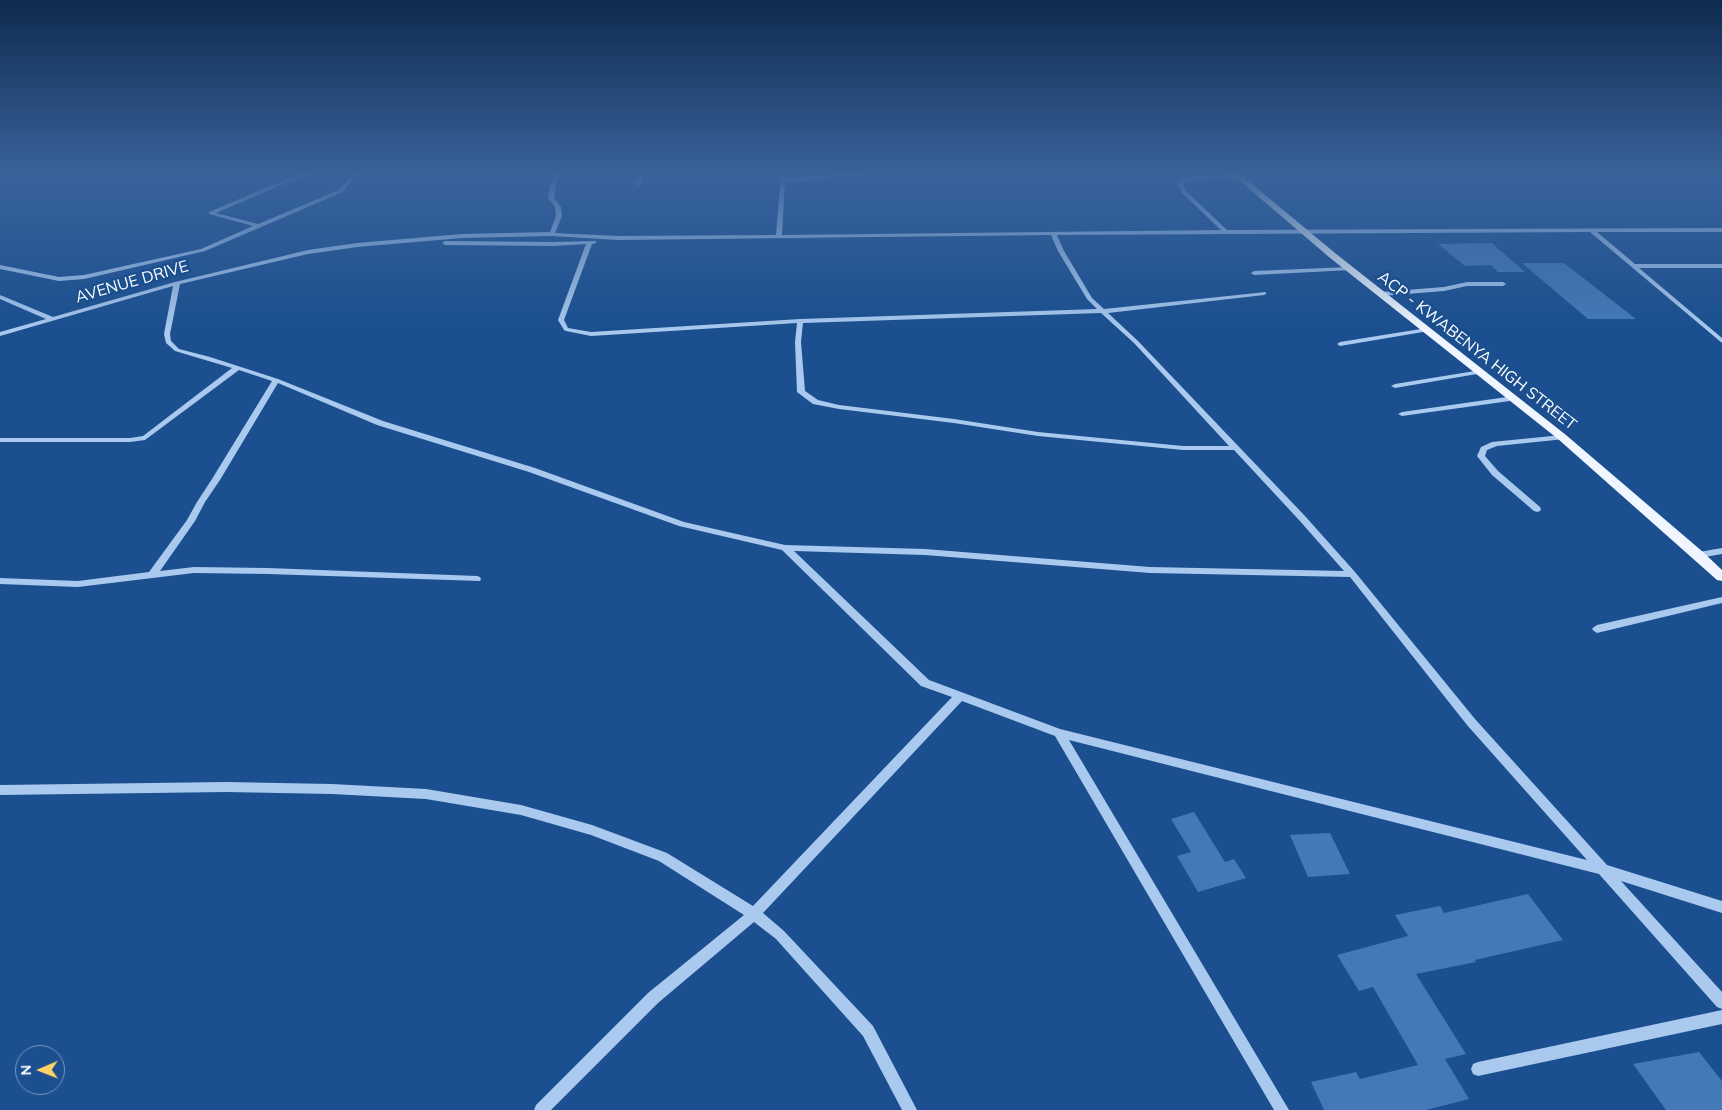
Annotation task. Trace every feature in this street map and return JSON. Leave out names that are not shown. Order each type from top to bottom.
[{"type":"main road","name":"ACP - KWABENYA HIGH STREET","points":[[1297,226],[1514,398],[1699,554]]},
{"type":"main road","points":[[1699,554],[1722,570]]},
{"type":"main road","points":[[1699,554],[1722,577]]},
{"type":"street","points":[[0,267],[59,279],[84,277],[202,250],[258,226]]},
{"type":"street","points":[[552,234],[555,226]]},
{"type":"street","points":[[779,236],[780,226]]},
{"type":"street","points":[[1220,226],[1225,231]]},
{"type":"street","name":"AVENUE DRIVE","points":[[0,334],[177,283],[308,252],[357,245],[420,241],[475,244],[590,242],[618,238],[1302,230],[1722,230]]},
{"type":"street","points":[[1591,230],[1722,340]]},
{"type":"street","points":[[1053,233],[1061,251],[1090,299],[1302,518],[1352,574],[1471,722],[1722,1002]]},
{"type":"street","points":[[420,241],[462,236],[552,234],[618,238]]},
{"type":"street","points":[[590,242],[560,320],[566,329],[591,334],[800,322],[1104,312],[1264,293]]},
{"type":"street","points":[[1634,266],[1722,266]]},
{"type":"street","points":[[1254,273],[1349,269]]},
{"type":"street","points":[[177,283],[167,334],[168,342],[177,350],[276,380],[380,423],[532,470],[682,524],[785,548],[926,552],[1150,570],[1352,574]]},
{"type":"street","points":[[1381,294],[1444,289],[1466,284],[1504,284]]},
{"type":"street","points":[[0,297],[53,319]]},
{"type":"street","points":[[800,322],[798,342],[801,392],[816,402],[839,407],[954,421],[1038,434],[1174,447],[1235,448]]},
{"type":"street","points":[[1340,344],[1427,330]]},
{"type":"street","points":[[0,440],[130,440],[145,438],[237,368]]},
{"type":"street","points":[[1395,386],[1481,372]]},
{"type":"street","points":[[152,575],[191,521],[200,502],[216,480],[276,380]]},
{"type":"street","points":[[1402,414],[1514,398]]},
{"type":"street","points":[[1537,509],[1496,473],[1481,456],[1484,449],[1495,444],[1562,438]]},
{"type":"street","points":[[785,548],[926,684],[1059,733],[1602,869],[1722,907]]},
{"type":"street","points":[[1699,554],[1722,551]]},
{"type":"street","points":[[0,581],[78,584],[194,570],[477,580]]},
{"type":"street","points":[[1597,629],[1722,600]]},
{"type":"street","points":[[541,1110],[653,998],[754,914],[960,696]]},
{"type":"street","points":[[1059,733],[1282,1110]]},
{"type":"street","points":[[0,790],[226,787],[332,789],[426,794],[521,810],[592,830],[663,858],[754,914],[780,935],[868,1031],[910,1110]]},
{"type":"street","points":[[1478,1070],[1722,1017]]},
{"type":"building","points":[[1492,243],[1525,272],[1498,272],[1491,265],[1465,266],[1438,244]]},
{"type":"building","points":[[1522,263],[1564,263],[1636,319],[1588,319]]},
{"type":"building","points":[[1194,812],[1225,862],[1234,859],[1246,878],[1198,892],[1177,856],[1191,852],[1171,819]]},
{"type":"building","points":[[1330,833],[1350,874],[1308,877],[1290,835]]},
{"type":"building","points":[[1528,894],[1563,940],[1475,960],[1476,962],[1416,974],[1466,1054],[1445,1059],[1469,1099],[1426,1110],[1324,1110],[1311,1082],[1356,1072],[1360,1079],[1418,1065],[1373,987],[1359,991],[1337,955],[1408,936],[1395,915],[1440,906],[1444,913]]},
{"type":"building","points":[[1699,1052],[1722,1081],[1722,1110],[1666,1110],[1633,1064]]}]
